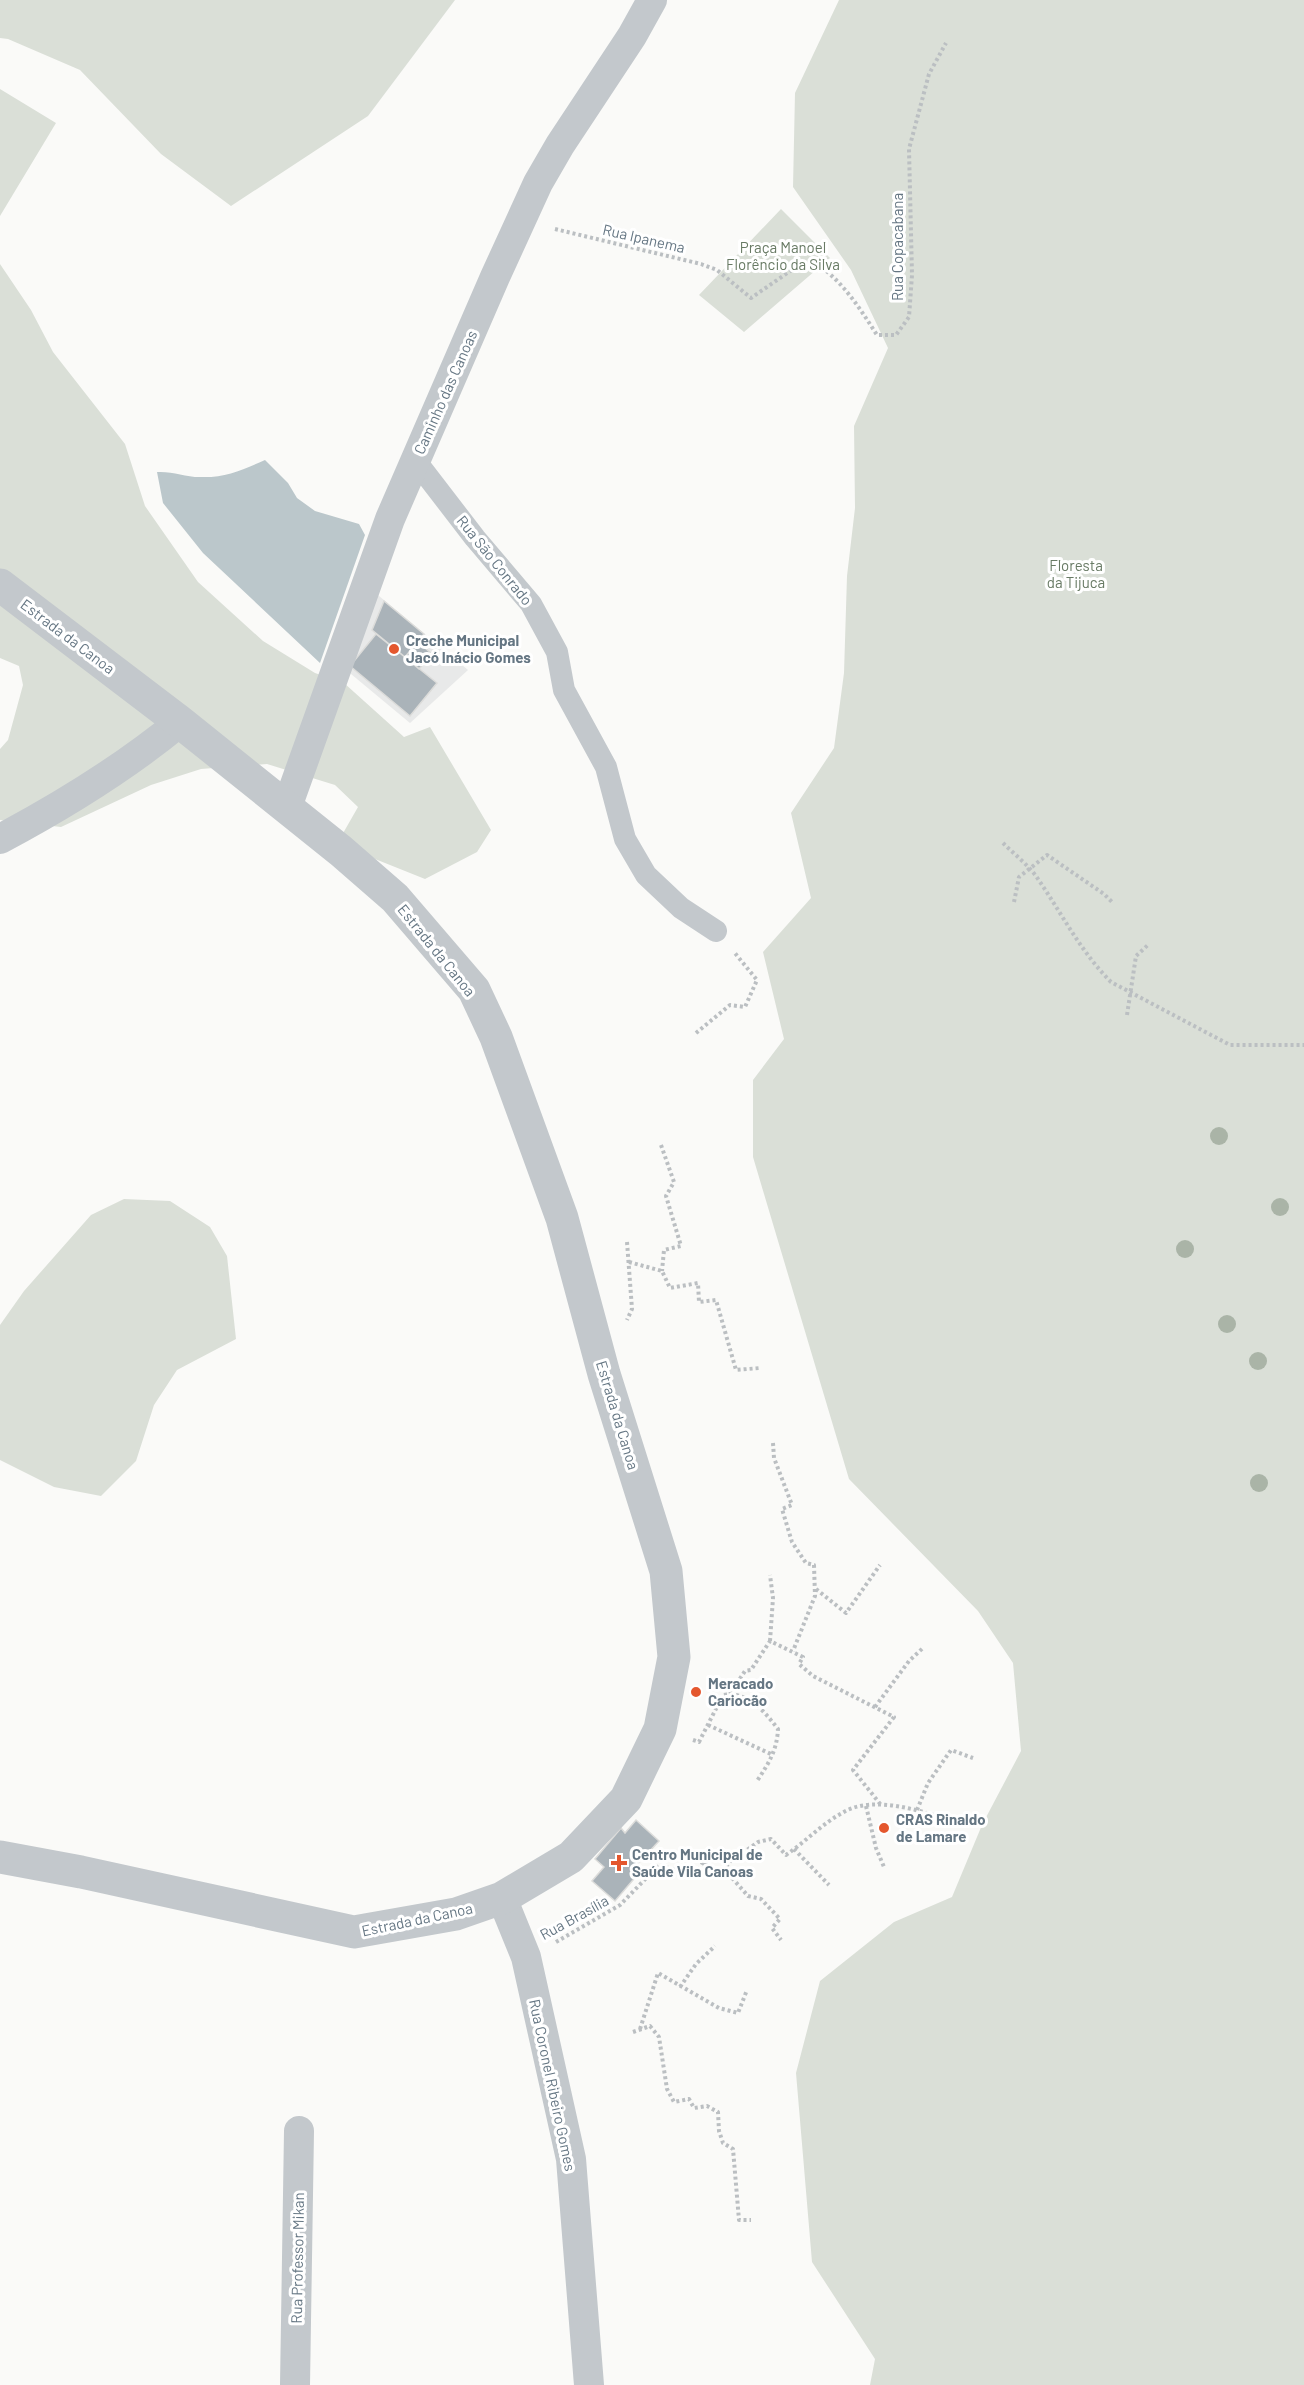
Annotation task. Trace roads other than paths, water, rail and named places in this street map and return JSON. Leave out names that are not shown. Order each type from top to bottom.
[{"type":"street","name":"Caminho das Canoas","points":[[287,807],[336,664],[390,519],[495,277],[524,218],[538,183],[652,0]]},
{"type":"street","name":"Rua São Conrado","points":[[416,460],[475,538],[531,604],[557,652],[564,690],[606,767],[625,839],[646,875],[681,908],[716,931]]},
{"type":"street","name":"Estrada da Canoa","points":[[0,585],[180,722],[287,807],[395,898],[474,990],[496,1037],[562,1218],[604,1374],[666,1571],[674,1657],[660,1729],[626,1799],[570,1857],[502,1898],[456,1914],[354,1932],[81,1872],[0,1857]]},
{"type":"street","points":[[0,838],[57,809],[139,755],[180,722]]},
{"type":"street","name":"Rua Coronel Ribeiro Gomes","points":[[502,1898],[526,1957],[571,2159],[589,2385]]},
{"type":"street","name":"Rua Professor Mikan","points":[[295,2385],[299,2131]]},
{"type":"place","name":"Creche Municipal Jacó Inácio Gomes","points":[[394,649]]},
{"type":"place","name":"Meracado Cariocão","points":[[696,1692]]},
{"type":"place","name":"CRAS Rinaldo de Lamare","points":[[884,1828]]},
{"type":"place","name":"Centro Municipal de Saúde Vila Canoas","points":[[619,1863]]},
{"type":"park label","name":"Praça Manoel Florêncio da Silva","points":[[783,256]]},
{"type":"park label","name":"Floresta da Tijuca","points":[[1076,574]]}]
